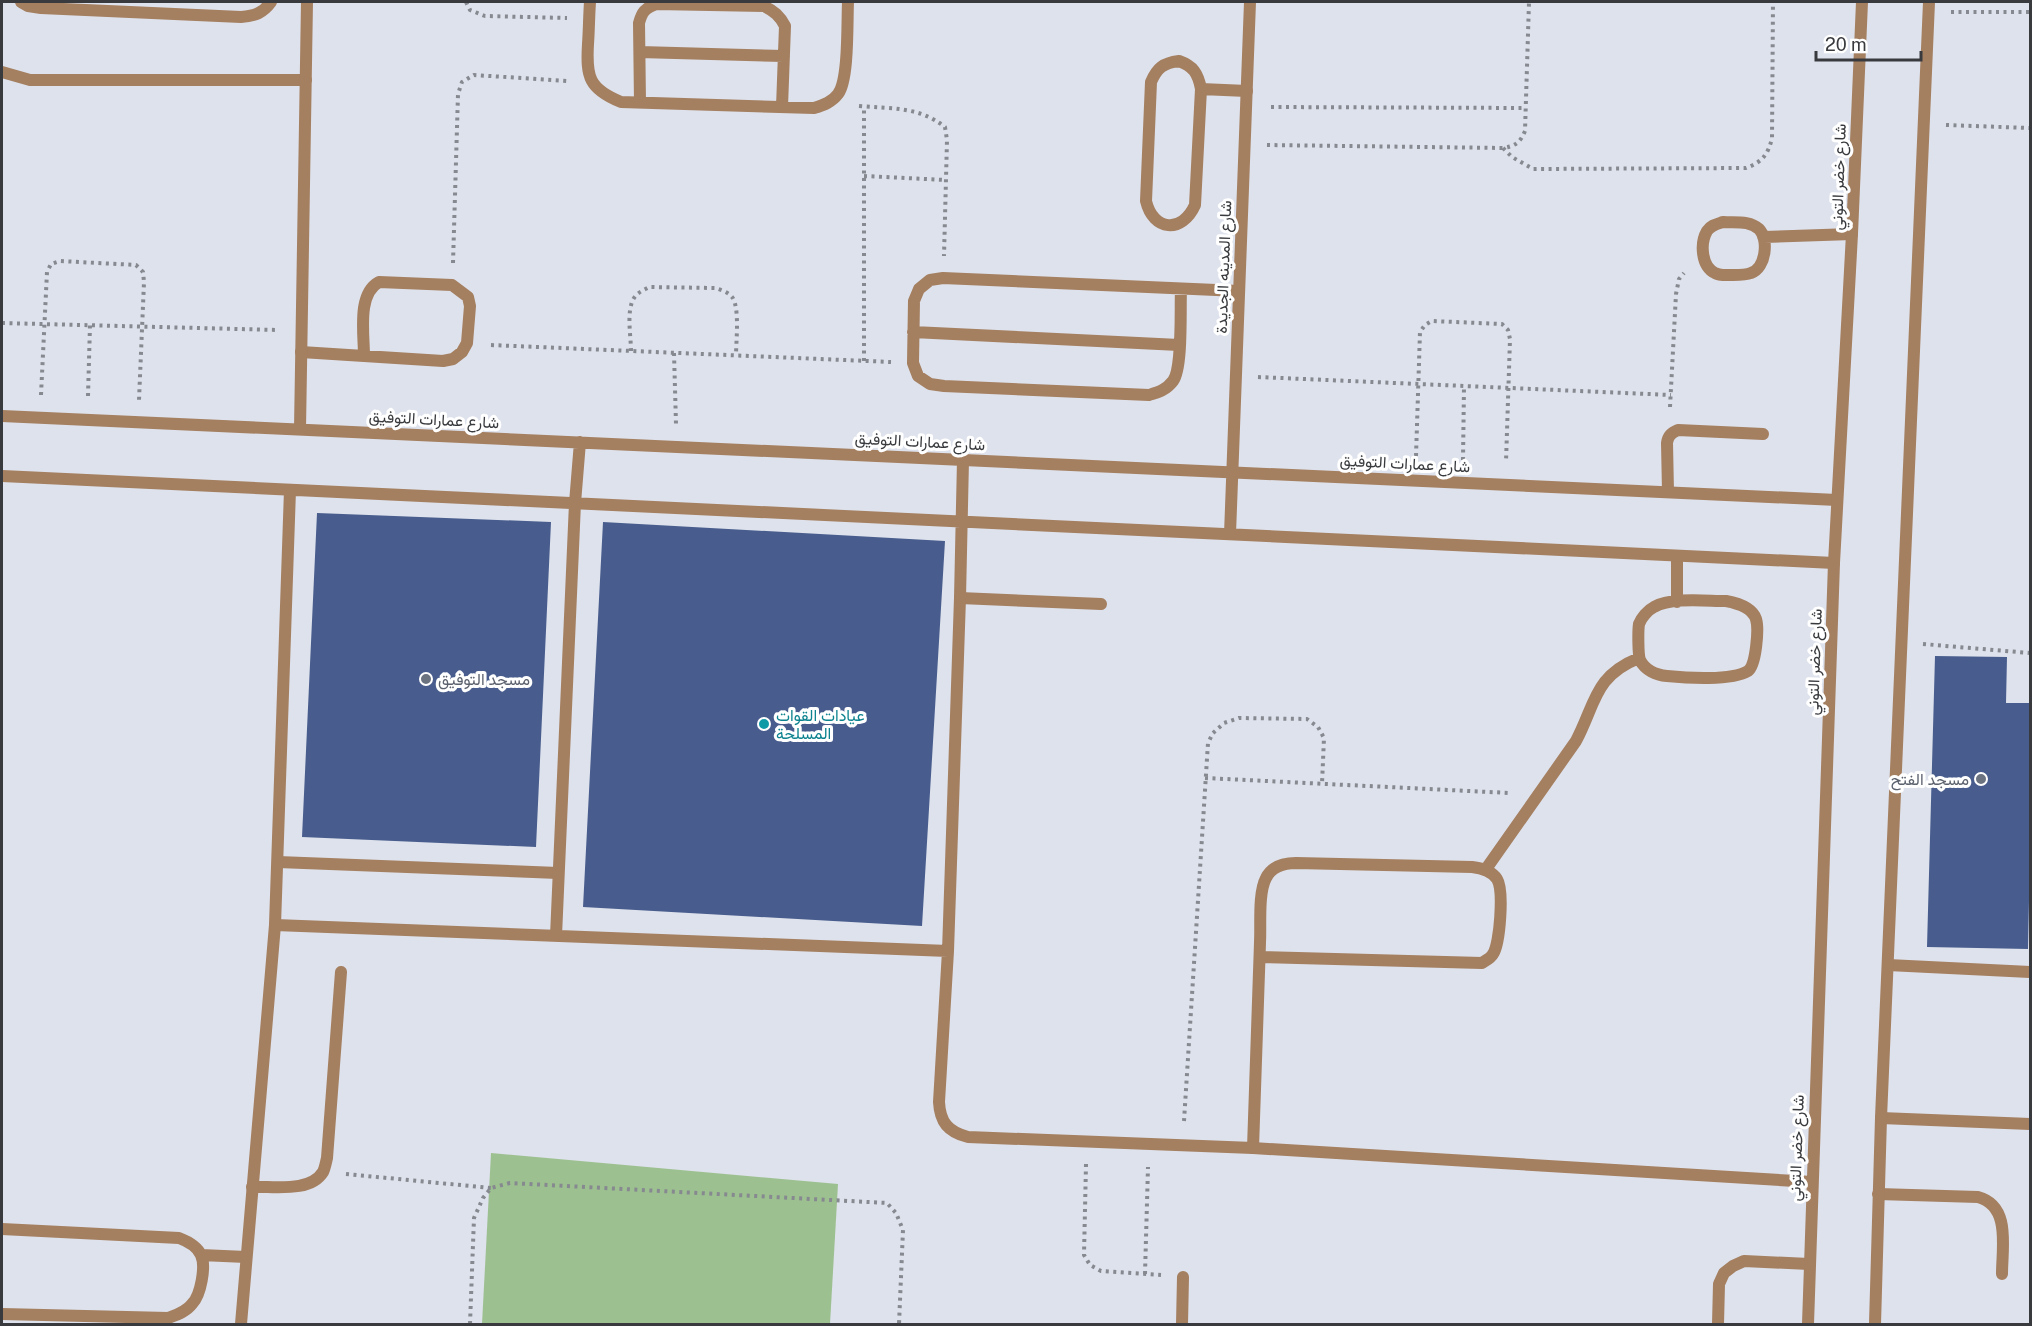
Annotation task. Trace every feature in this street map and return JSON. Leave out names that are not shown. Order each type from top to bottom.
[{"type":"street","points":[[21,2],[28,6],[41,8],[242,17],[255,16],[266,9],[271,2]]},
{"type":"street","points":[[300,429],[307,2]]},
{"type":"street","points":[[590,2],[587,67],[593,83],[605,96],[621,102],[814,108],[829,103],[840,92],[845,78],[848,2]]},
{"type":"street","name":"شارع المدينه الجديدة","points":[[1230,534],[1250,2]]},
{"type":"street","name":"شارع خضر التوني","points":[[1808,1324],[1834,563],[1862,2]]},
{"type":"street","points":[[640,103],[639,23],[641,14],[647,7],[656,4],[764,6],[774,10],[781,17],[785,26],[782,107]]},
{"type":"street","points":[[1875,1324],[1881,1118],[1929,7]]},
{"type":"street","points":[[640,52],[784,57]]},
{"type":"street","points":[[1179,61],[1191,65],[1199,76],[1201,88],[1195,205],[1190,216],[1180,224],[1168,225],[1157,222],[1149,213],[1146,201],[1151,82],[1156,70],[1166,63],[1179,61]]},
{"type":"street","points":[[2,72],[30,80],[306,80]]},
{"type":"street","points":[[1201,88],[1246,91]]},
{"type":"street","points":[[1723,222],[1746,223],[1760,230],[1764,237],[1764,257],[1761,265],[1756,271],[1748,274],[1714,273],[1704,259],[1704,240],[1714,225],[1723,222]]},
{"type":"street","points":[[1764,237],[1852,234]]},
{"type":"street","points":[[1181,289],[1178,366],[1174,380],[1164,390],[1149,395],[944,386],[930,384],[918,376],[913,363],[914,301],[919,289],[930,280],[943,278],[1239,291]]},
{"type":"street","points":[[301,352],[442,361],[453,359],[462,352],[467,344],[470,306],[468,297],[452,285],[379,282],[367,293],[365,302],[364,356]]},
{"type":"street","points":[[913,333],[1179,345]]},
{"type":"street","name":"شارع عمارات التوفيق","points":[[2,416],[1837,500]]},
{"type":"street","points":[[1668,492],[1668,437],[1672,433],[1678,430],[1763,434]]},
{"type":"street","points":[[556,936],[575,503],[580,442]]},
{"type":"street","points":[[963,460],[948,951],[939,1102],[940,1115],[946,1126],[956,1134],[968,1137],[1253,1148],[1812,1182]]},
{"type":"street","points":[[2,476],[1834,563]]},
{"type":"street","points":[[240,1324],[275,925],[290,490]]},
{"type":"street","points":[[1677,556],[1677,602]]},
{"type":"street","points":[[960,598],[1101,604]]},
{"type":"street","points":[[1726,601],[1737,603],[1748,609],[1756,619],[1756,657],[1750,670],[1725,678],[1666,676],[1654,673],[1646,667],[1639,658],[1639,623],[1653,607],[1667,602],[1677,602],[1726,601]]},
{"type":"street","points":[[1486,869],[1576,741],[1587,721],[1594,698],[1606,679],[1623,665],[1639,658]]},
{"type":"street","points":[[278,862],[558,873]]},
{"type":"street","points":[[1253,1148],[1262,890],[1266,878],[1274,869],[1284,863],[1472,867],[1486,869],[1497,879],[1501,892],[1497,942],[1493,955],[1482,963],[1260,957]]},
{"type":"street","points":[[275,925],[948,951]]},
{"type":"street","points":[[1888,965],[2031,972]]},
{"type":"street","points":[[252,1187],[301,1186],[313,1182],[323,1172],[327,1158],[341,972]]},
{"type":"street","points":[[1881,1118],[2031,1124]]},
{"type":"street","points":[[1878,1194],[1978,1197],[1987,1200],[1996,1207],[2002,1219],[2002,1275]]},
{"type":"street","points":[[2,1229],[179,1238],[191,1243],[201,1255],[202,1268],[200,1289],[193,1304],[179,1314],[168,1318],[2,1314]]},
{"type":"street","points":[[201,1255],[246,1257]]},
{"type":"street","points":[[1718,1324],[1719,1284],[1724,1273],[1733,1266],[1744,1261],[1809,1264]]},
{"type":"street","points":[[1182,1324],[1184,1277]]},
{"type":"path","points":[[466,2],[470,10],[485,15],[589,18]]},
{"type":"path","points":[[1245,144],[1503,148],[1515,146],[1522,139],[1524,131],[1528,2]]},
{"type":"path","points":[[1503,148],[1512,157],[1533,169],[1746,168],[1760,163],[1769,152],[1772,138],[1773,2]]},
{"type":"path","points":[[1929,7],[2031,12]]},
{"type":"path","points":[[452,285],[458,94],[462,82],[474,75],[593,83]]},
{"type":"path","points":[[829,103],[916,111],[945,127],[947,140],[943,278]]},
{"type":"path","points":[[864,106],[864,361]]},
{"type":"path","points":[[1246,107],[1526,108]]},
{"type":"path","points":[[1924,125],[2031,128]]},
{"type":"path","points":[[864,176],[946,180]]},
{"type":"path","points":[[1668,437],[1676,294],[1679,279],[1689,266],[1704,259]]},
{"type":"path","points":[[40,418],[46,272],[51,264],[60,261],[136,265],[143,272],[139,422]]},
{"type":"path","points":[[631,351],[631,310],[633,299],[640,291],[650,287],[715,288],[733,298],[736,309],[736,355]]},
{"type":"path","points":[[1416,480],[1420,332],[1432,321],[1502,324],[1508,330],[1510,339],[1505,484]]},
{"type":"path","points":[[2,323],[302,330]]},
{"type":"path","points":[[87,419],[90,325]]},
{"type":"path","points":[[467,344],[913,363]]},
{"type":"path","points":[[674,353],[676,446]]},
{"type":"path","points":[[1236,376],[1671,395]]},
{"type":"path","points":[[1463,483],[1464,386]]},
{"type":"path","points":[[1902,642],[2031,652]]},
{"type":"path","points":[[1182,1146],[1208,742],[1213,733],[1224,723],[1239,718],[1307,719],[1318,727],[1324,738],[1322,784]]},
{"type":"path","points":[[1205,778],[1538,794]]},
{"type":"path","points":[[1086,1142],[1084,1255],[1090,1265],[1101,1271],[1184,1277]]},
{"type":"path","points":[[1145,1274],[1149,1144]]},
{"type":"path","points":[[323,1172],[491,1188],[510,1183],[887,1203],[896,1213],[903,1230],[899,1324]]},
{"type":"path","points":[[471,1324],[474,1218],[483,1198],[491,1188]]},
{"type":"green space","points":[[491,1153],[838,1184],[830,1324],[482,1324]]},
{"type":"building","name":"مسجد التوفيق","points":[[317,513],[551,522],[536,847],[302,837]]},
{"type":"building","name":"عيادات القوات المسلحة","points":[[603,522],[945,541],[922,926],[583,907]]},
{"type":"building","name":"مسجد الفتح","points":[[1935,656],[2007,657],[2006,703],[2030,703],[2028,949],[1927,947]]},
{"type":"place","name":"مسجد التوفيق","points":[[426,679]]},
{"type":"place","name":"عيادات القوات المسلحة","points":[[764,724]]},
{"type":"place","name":"مسجد الفتح","points":[[1981,779]]}]
